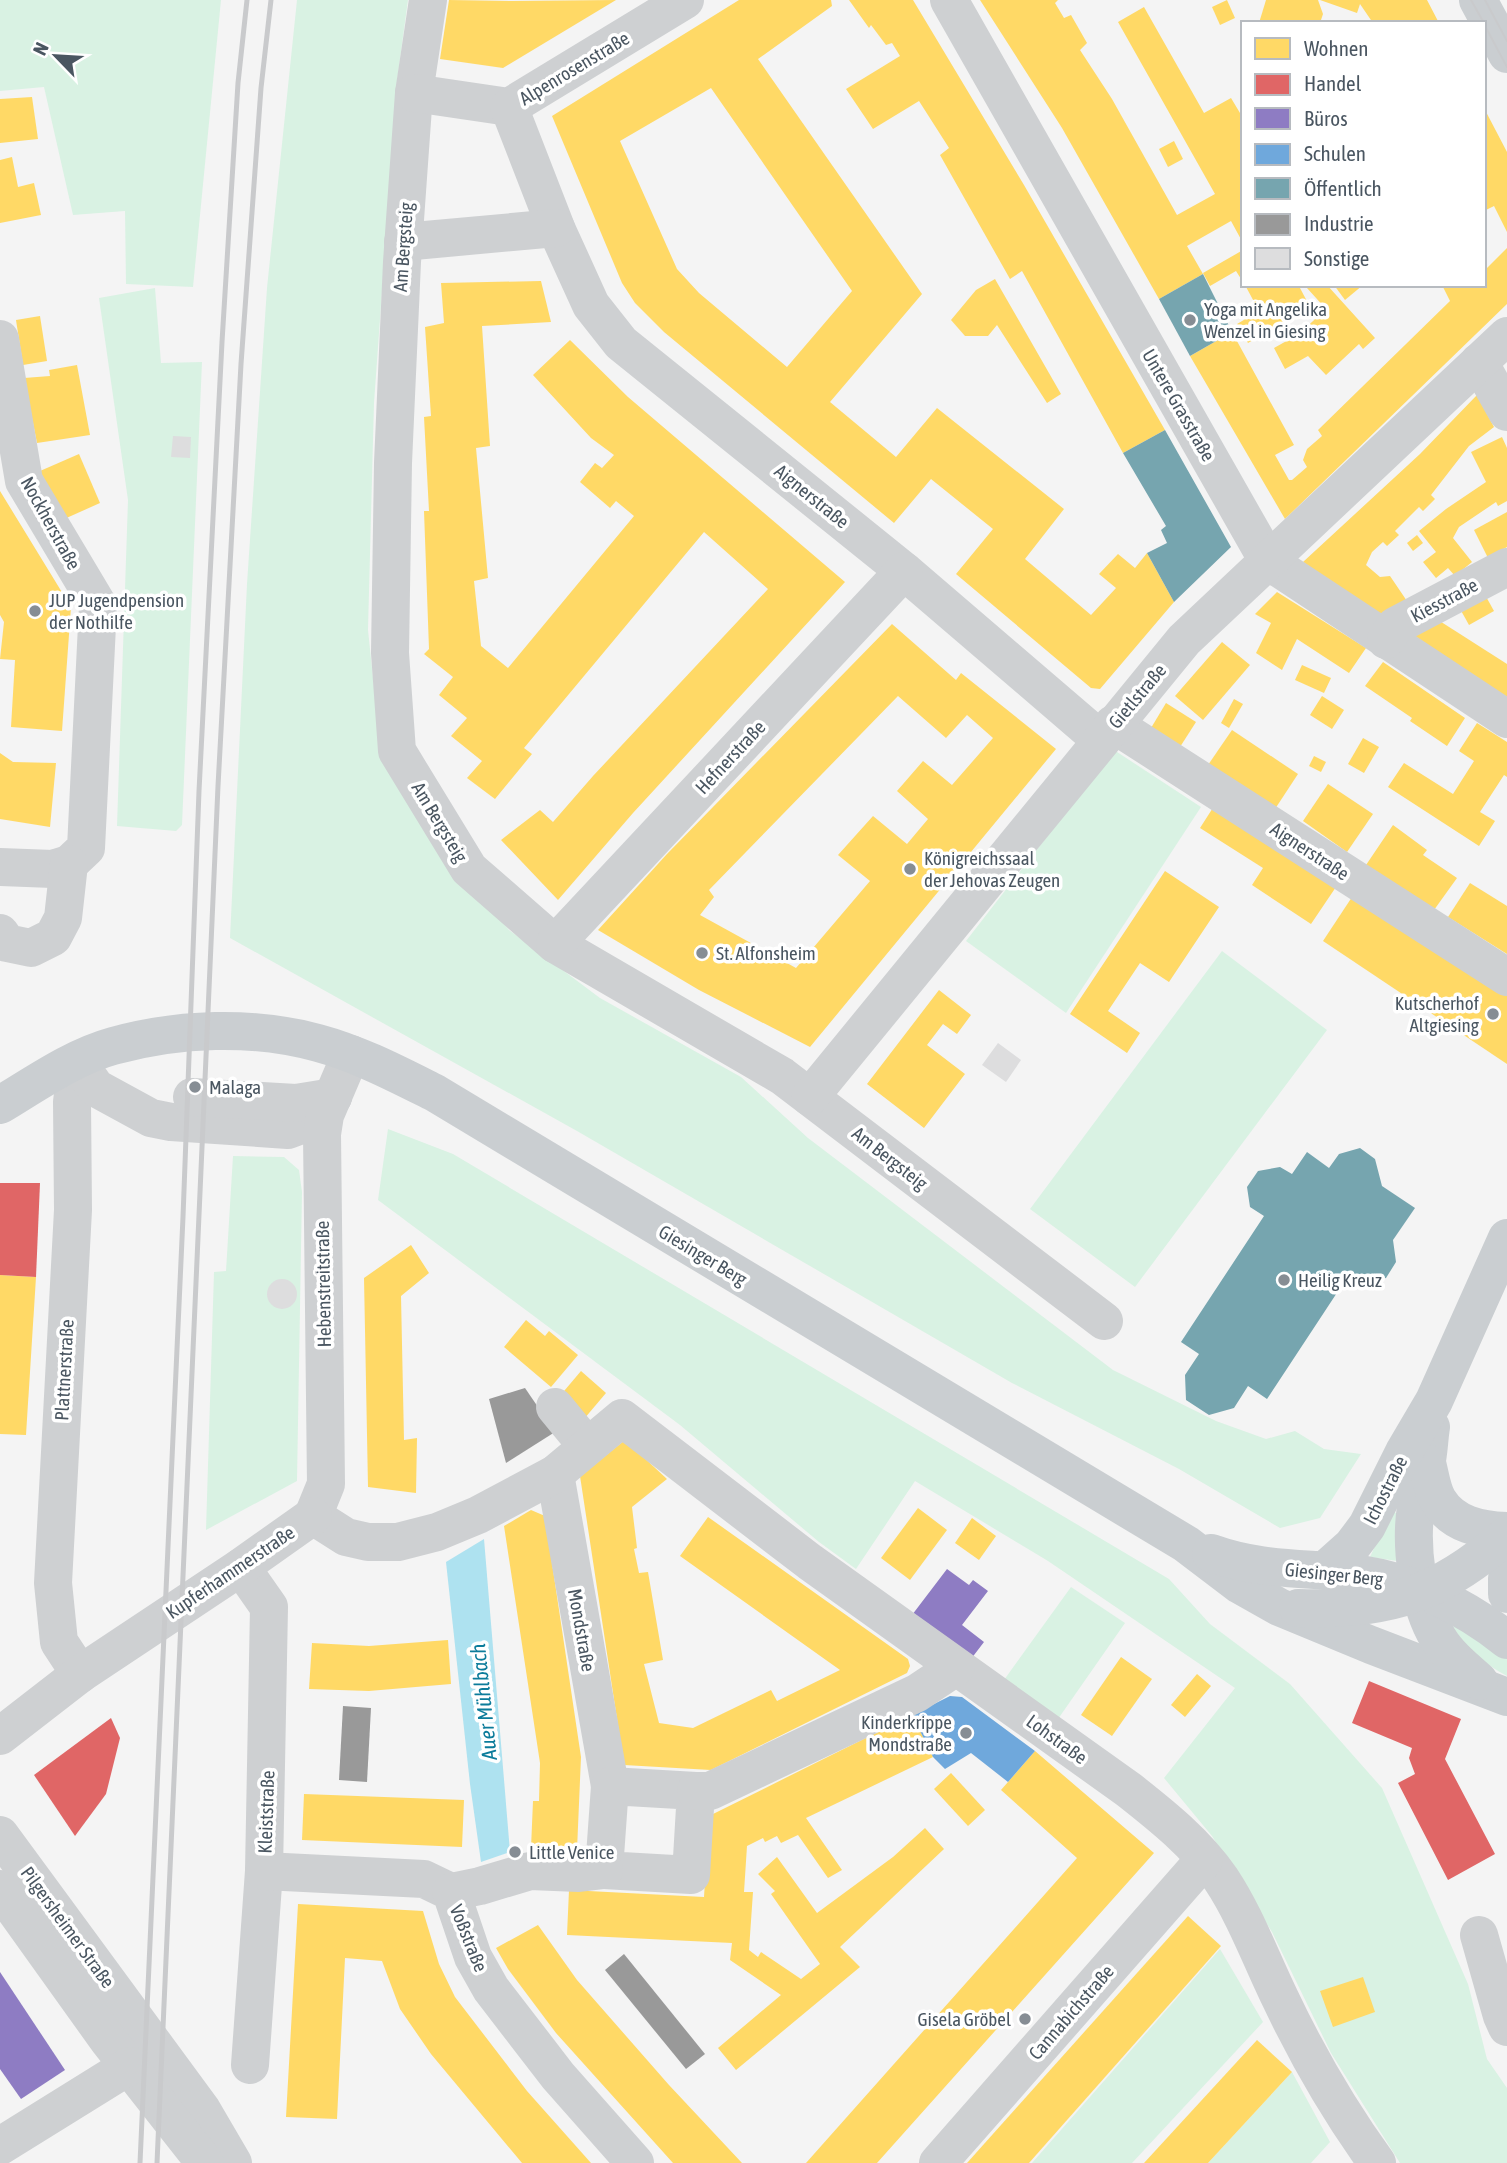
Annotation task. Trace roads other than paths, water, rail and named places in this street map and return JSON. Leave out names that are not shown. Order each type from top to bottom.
[{"type":"main road","points":[[1478,0],[1507,54]]},
{"type":"main road","name":"Giesinger Berg","points":[[0,1105],[77,1061],[111,1046],[197,1032],[255,1032],[317,1042],[381,1066],[435,1093],[1186,1544],[1240,1585],[1279,1607],[1371,1646],[1498,1694]]},
{"type":"main road","name":"Ichostraße","points":[[1324,1571],[1352,1546],[1367,1527],[1404,1452],[1434,1401],[1507,1238]]},
{"type":"main road","name":"Ichostraße","points":[[1434,1401],[1427,1463],[1414,1522],[1413,1544],[1422,1591],[1438,1638],[1454,1659],[1498,1694]]},
{"type":"main road","points":[[1427,1463],[1437,1499],[1449,1513],[1474,1527],[1507,1533]]},
{"type":"main road","points":[[1422,1591],[1447,1581],[1467,1568],[1507,1533]]},
{"type":"main road","name":"Giesinger Berg","points":[[1186,1544],[1238,1562],[1287,1570],[1324,1571],[1384,1579],[1422,1591]]},
{"type":"main road","points":[[1507,1578],[1507,1594]]},
{"type":"main road","points":[[1422,1591],[1476,1617],[1507,1640]]},
{"type":"main road","name":"Giesinger Berg","points":[[1279,1607],[1332,1609],[1387,1603],[1422,1591]]},
{"type":"street","name":"Am Bergsteig","points":[[428,0],[414,93],[403,242],[393,463],[390,653],[397,751],[469,869],[555,944],[782,1076],[1104,1321]]},
{"type":"street","name":"Alpenrosenstraße","points":[[414,93],[509,107],[685,0]]},
{"type":"street","name":"Untere Grasstraße","points":[[949,0],[1268,561],[1507,719]]},
{"type":"street","name":"Aignerstraße","points":[[509,107],[556,228],[591,305],[621,343],[1107,732],[1507,977]]},
{"type":"street","points":[[403,242],[556,228]]},
{"type":"street","name":"Gietlstraße","points":[[810,1097],[1184,640],[1507,336]]},
{"type":"street","name":"Nockherstraße","points":[[0,339],[24,481],[98,604],[86,848],[69,864]]},
{"type":"street","points":[[1479,362],[1507,412]]},
{"type":"street","name":"Kiesstraße","points":[[1386,640],[1395,626],[1507,567]]},
{"type":"street","name":"Hefnerstraße","points":[[555,944],[904,570]]},
{"type":"street","points":[[96,665],[126,608]]},
{"type":"street","points":[[0,867],[53,869],[69,864],[63,918],[53,937],[31,948],[7,943],[0,933]]},
{"type":"street","name":"Hebenstreitstraße","points":[[313,1516],[326,1485],[321,1151],[325,1115],[351,1055]]},
{"type":"street","points":[[77,1061],[96,1088],[116,1101],[151,1118],[171,1122],[278,1130],[303,1126],[312,1121],[332,1097]]},
{"type":"street","name":"Plattnerstraße","points":[[77,1061],[72,1102],[73,1210],[53,1583],[59,1642],[80,1674]]},
{"type":"street","points":[[116,1101],[171,1096],[279,1103],[314,1102],[332,1097]]},
{"type":"street","points":[[555,1407],[586,1446]]},
{"type":"street","name":"Kupferhammerstraße","points":[[0,1736],[80,1674],[313,1516],[346,1537],[368,1542],[398,1542],[437,1532],[478,1515],[555,1474],[622,1418]]},
{"type":"street","name":"Lohstraße","points":[[622,1418],[810,1562],[1169,1822],[1220,1878],[1247,1927],[1282,2003],[1351,2127],[1377,2163]]},
{"type":"street","name":"Mondstraße","points":[[555,1474],[610,1786],[604,1870]]},
{"type":"street","name":"Kleiststraße","points":[[241,1567],[269,1607],[264,1871],[250,2065]]},
{"type":"street","points":[[610,1786],[710,1791],[917,1693],[956,1667]]},
{"type":"street","points":[[452,1892],[530,1871],[579,1873],[604,1870],[691,1875],[696,1791]]},
{"type":"street","name":"Pilgersheimer Straße","points":[[0,1835],[124,2041],[205,2163]]},
{"type":"street","name":"Cannabichstraße","points":[[938,2163],[1204,1860]]},
{"type":"street","name":"Voßstraße","points":[[264,1871],[424,1879],[452,1892],[473,1957],[491,1989],[558,2076],[635,2163]]},
{"type":"street","name":"Pilgersheimer Straße","points":[[0,1889],[124,2041],[202,2110],[233,2163]]},
{"type":"street","points":[[1479,1935],[1507,2027]]},
{"type":"street","points":[[0,2146],[124,2041]]},
{"type":"water","name":"Auer Mühlbach","points":[[484,1539],[510,1852],[481,1862],[446,1562]]},
{"type":"tram line","points":[[1471,0],[1483,21]]},
{"type":"tram line","points":[[1485,0],[1507,41]]},
{"type":"tram line","points":[[1486,28],[1507,67]]},
{"type":"railway","points":[[140,2163],[183,1217],[199,791],[222,342],[238,83],[247,0]]},
{"type":"railway","points":[[157,2163],[218,786],[241,364],[261,88],[271,0]]},
{"type":"place","name":"Yoga mit Angelika Wenzel in Giesing","points":[[1190,320]]},
{"type":"place","name":"JUP Jugendpension der Nothilfe","points":[[35,611]]},
{"type":"place","name":"Königreichssaal der Jehovas Zeugen","points":[[910,869]]},
{"type":"place","name":"St. Alfonsheim","points":[[702,953]]},
{"type":"place","name":"Kutscherhof Altgiesing","points":[[1493,1014]]},
{"type":"place","name":"Malaga","points":[[195,1087]]},
{"type":"place","name":"Heilig Kreuz","points":[[1284,1280]]},
{"type":"place","name":"Kinderkrippe Mondstraße","points":[[966,1733]]},
{"type":"place","name":"Little Venice","points":[[515,1852]]},
{"type":"place","name":"Gisela Gröbel","points":[[1025,2019]]}]
